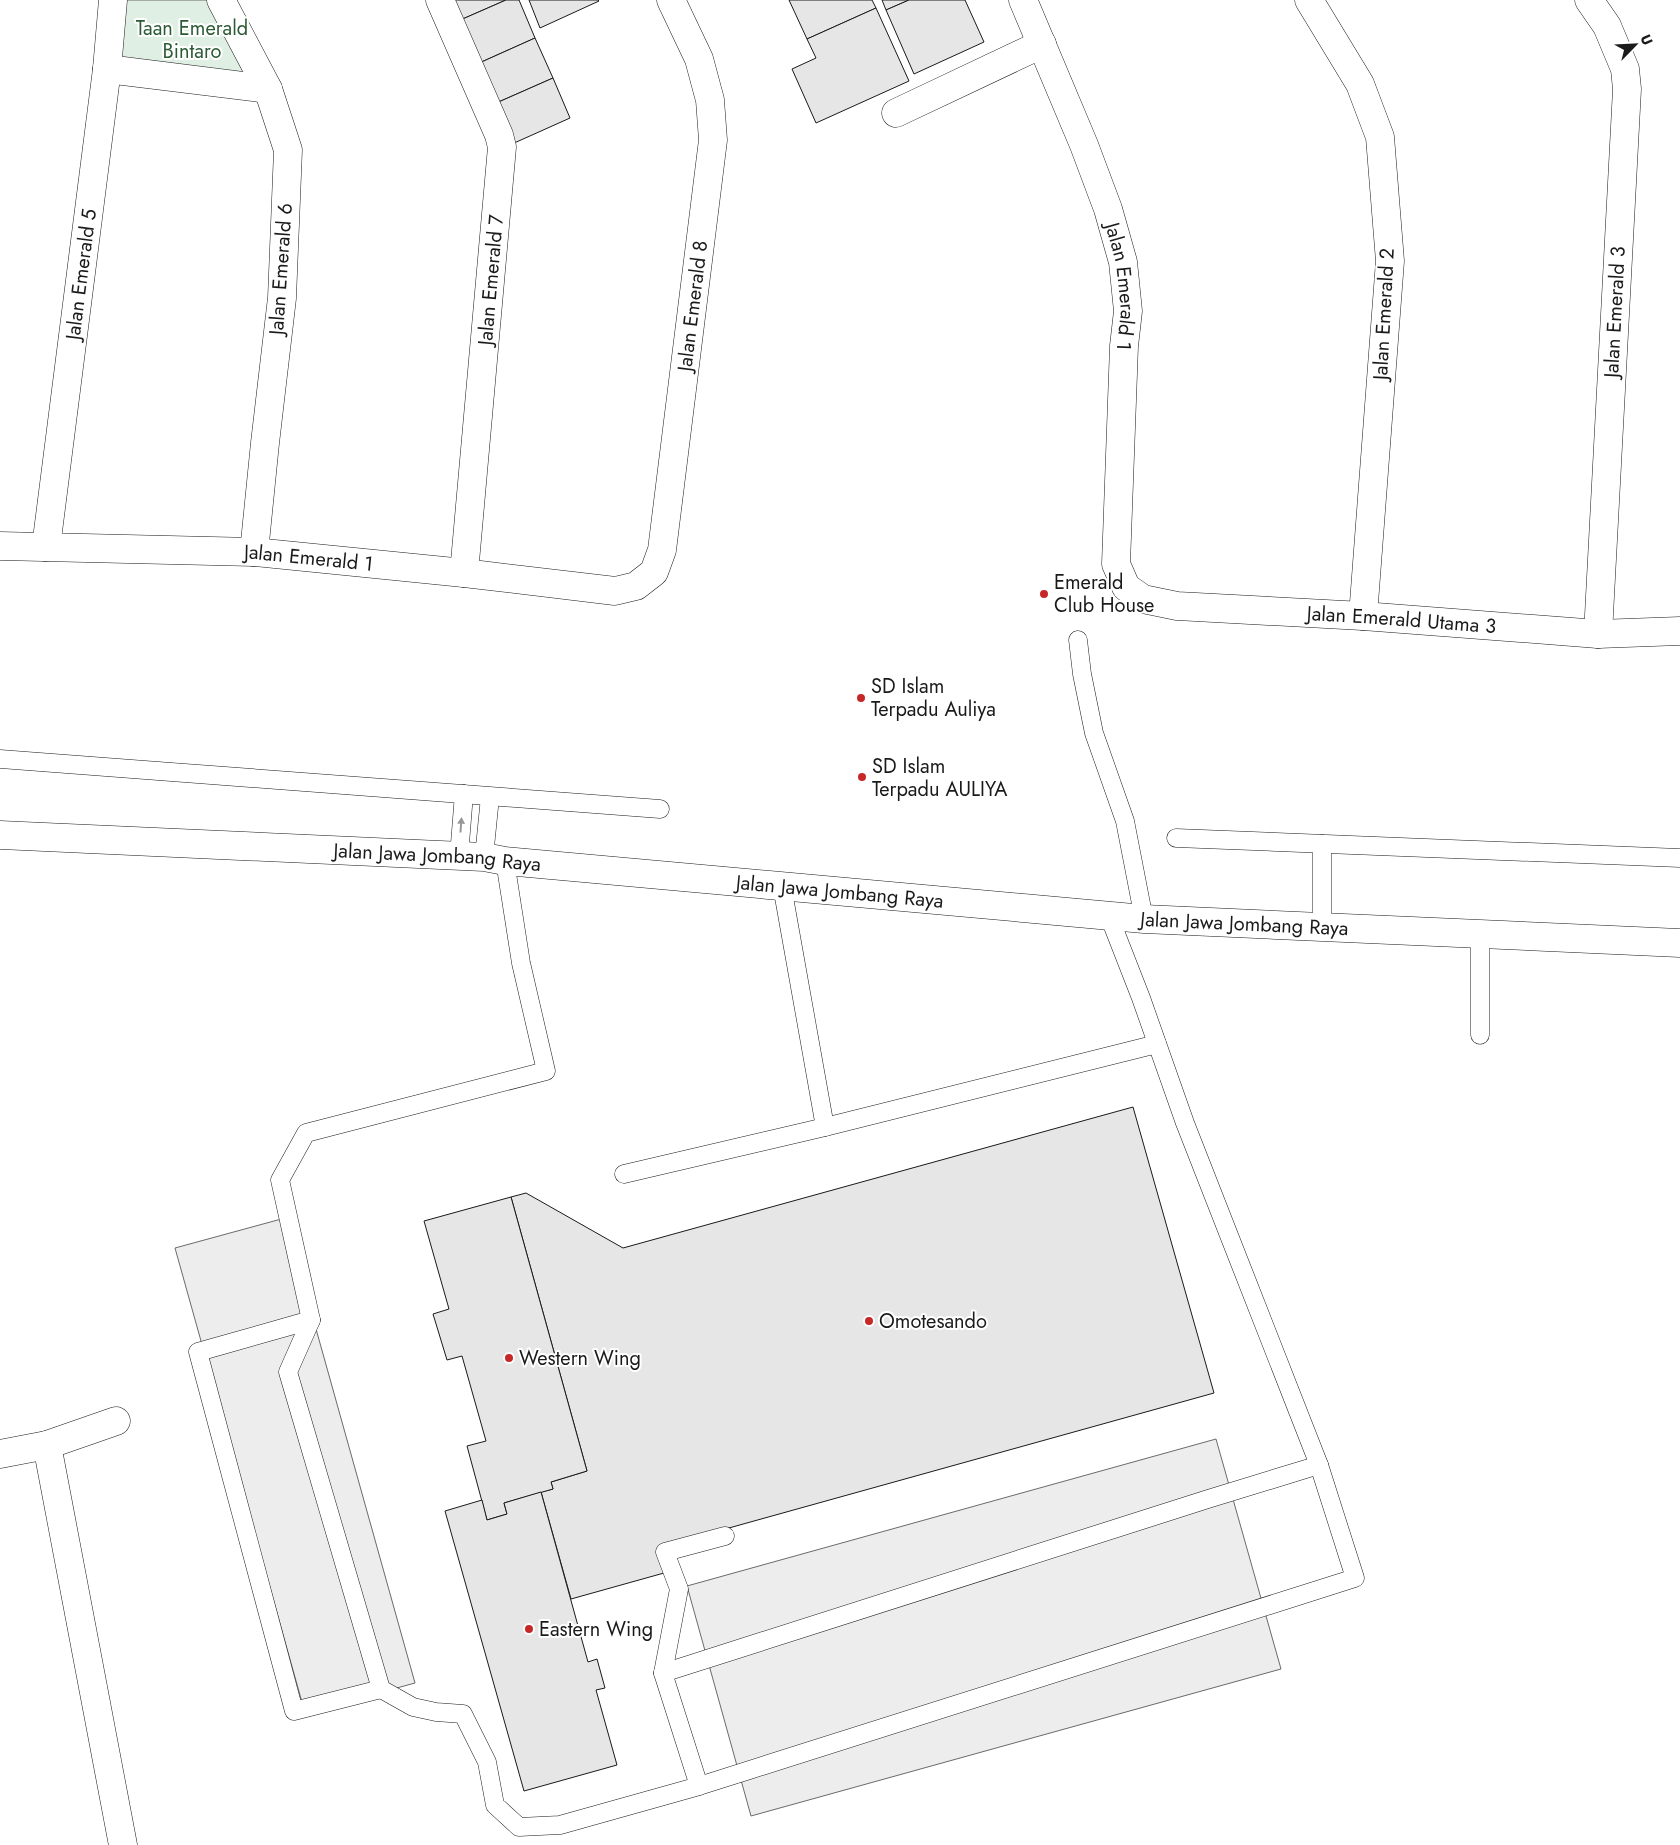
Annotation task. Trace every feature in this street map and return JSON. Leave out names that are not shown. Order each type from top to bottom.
[{"type":"street","name":"Jalan Emerald 5","points":[[46,547],[107,69],[113,0]]},
{"type":"street","name":"Jalan Emerald 6","points":[[221,0],[268,90],[288,150],[282,298],[264,443],[254,552]]},
{"type":"street","name":"Jalan Emerald 7","points":[[440,0],[499,135],[502,146],[464,573]]},
{"type":"street","name":"Jalan Emerald 8","points":[[615,591],[636,586],[654,572],[662,550],[713,140],[710,100],[699,59],[671,0]]},
{"type":"street","name":"Jalan Emerald 1","points":[[1023,0],[1084,145],[1108,209],[1123,262],[1128,310],[1124,346],[1116,564],[1126,587]]},
{"type":"street","name":"Jalan Emerald 2","points":[[1309,0],[1360,84],[1380,137],[1390,261],[1363,616]]},
{"type":"street","name":"Jalan Emerald 3","points":[[1589,0],[1607,26],[1625,69],[1627,89],[1598,634]]},
{"type":"street","points":[[896,113],[1042,44]]},
{"type":"street","points":[[107,69],[268,90]]},
{"type":"street","name":"Jalan Emerald 1","points":[[0,546],[254,552],[464,573],[615,591]]},
{"type":"street","name":"Jalan Emerald Utama 3","points":[[1126,587],[1143,599],[1177,606],[1363,616],[1598,634],[1680,632]]},
{"type":"street","name":"Jalan Jawa Jombang Raya","points":[[0,835],[483,858],[1144,919],[1680,943]]},
{"type":"street","points":[[0,1454],[47,1445],[116,1421]]},
{"type":"street","points":[[47,1445],[123,1845]]},
{"type":"lane","points":[[1078,640],[1082,674],[1094,733],[1125,821],[1144,919]]},
{"type":"lane","points":[[0,760],[660,809]]},
{"type":"lane","points":[[381,1689],[288,1372],[311,1320],[280,1180],[306,1133],[546,1071],[522,963],[483,858],[464,794]]},
{"type":"lane","points":[[483,858],[490,797]]},
{"type":"lane","points":[[1176,838],[1680,858]]},
{"type":"lane","points":[[1322,844],[1322,927]]},
{"type":"lane","points":[[782,886],[825,1127]]},
{"type":"lane","points":[[311,1320],[198,1352],[294,1712],[381,1689],[413,1707],[436,1712],[463,1714],[487,1762],[494,1805],[519,1827],[560,1825],[699,1786],[1355,1578],[1319,1465],[1188,1132],[1109,916]]},
{"type":"lane","points":[[1480,934],[1480,1035]]},
{"type":"lane","points":[[624,1174],[825,1127],[1157,1044]]},
{"type":"lane","points":[[663,1673],[1319,1465]]},
{"type":"lane","points":[[699,1786],[663,1673],[679,1589],[665,1552],[725,1536]]},
{"type":"green space","name":"Taan Emerald Bintaro","points":[[113,0],[221,0],[268,89],[107,69]]},
{"type":"shaded area","points":[[285,1218],[415,1683],[305,1713],[175,1248]]},
{"type":"shaded area","points":[[1216,1439],[1281,1669],[751,1816],[687,1586]]},
{"type":"building","points":[[449,0],[506,0],[458,21]]},
{"type":"building","points":[[506,0],[519,0],[535,38],[477,64],[458,21]]},
{"type":"building","points":[[529,0],[598,0],[599,1],[540,28]]},
{"type":"building","points":[[789,0],[872,0],[876,8],[807,39]]},
{"type":"building","points":[[882,0],[909,0],[886,10]]},
{"type":"building","points":[[909,0],[965,0],[984,42],[914,74],[886,10]]},
{"type":"building","points":[[876,8],[909,81],[816,123],[792,69],[816,58],[807,39]]},
{"type":"building","points":[[535,38],[553,78],[494,104],[477,64]]},
{"type":"building","points":[[553,78],[570,118],[512,144],[494,104]]},
{"type":"building","name":"Omotesando","points":[[1133,1107],[1214,1393],[657,1548],[664,1573],[571,1599],[541,1492],[553,1489],[551,1482],[587,1471],[511,1197],[526,1193],[623,1248]]},
{"type":"building","name":"Western Wing","points":[[511,1197],[587,1471],[551,1482],[553,1489],[504,1503],[507,1514],[487,1520],[467,1446],[486,1441],[462,1356],[447,1360],[433,1314],[449,1309],[424,1221]]},
{"type":"building","name":"Eastern Wing","points":[[541,1492],[588,1662],[597,1659],[605,1688],[596,1690],[617,1765],[524,1791],[445,1511],[482,1500],[487,1520],[507,1514],[504,1503]]},
{"type":"place","name":"Emerald Club House","points":[[1044,594]]},
{"type":"place","name":"SD Islam Terpadu Auliya","points":[[861,698]]},
{"type":"place","name":"SD Islam Terpadu AULIYA","points":[[862,777]]},
{"type":"place","name":"Omotesando","points":[[869,1321]]},
{"type":"place","name":"Western Wing","points":[[509,1358]]},
{"type":"place","name":"Eastern Wing","points":[[529,1629]]}]
